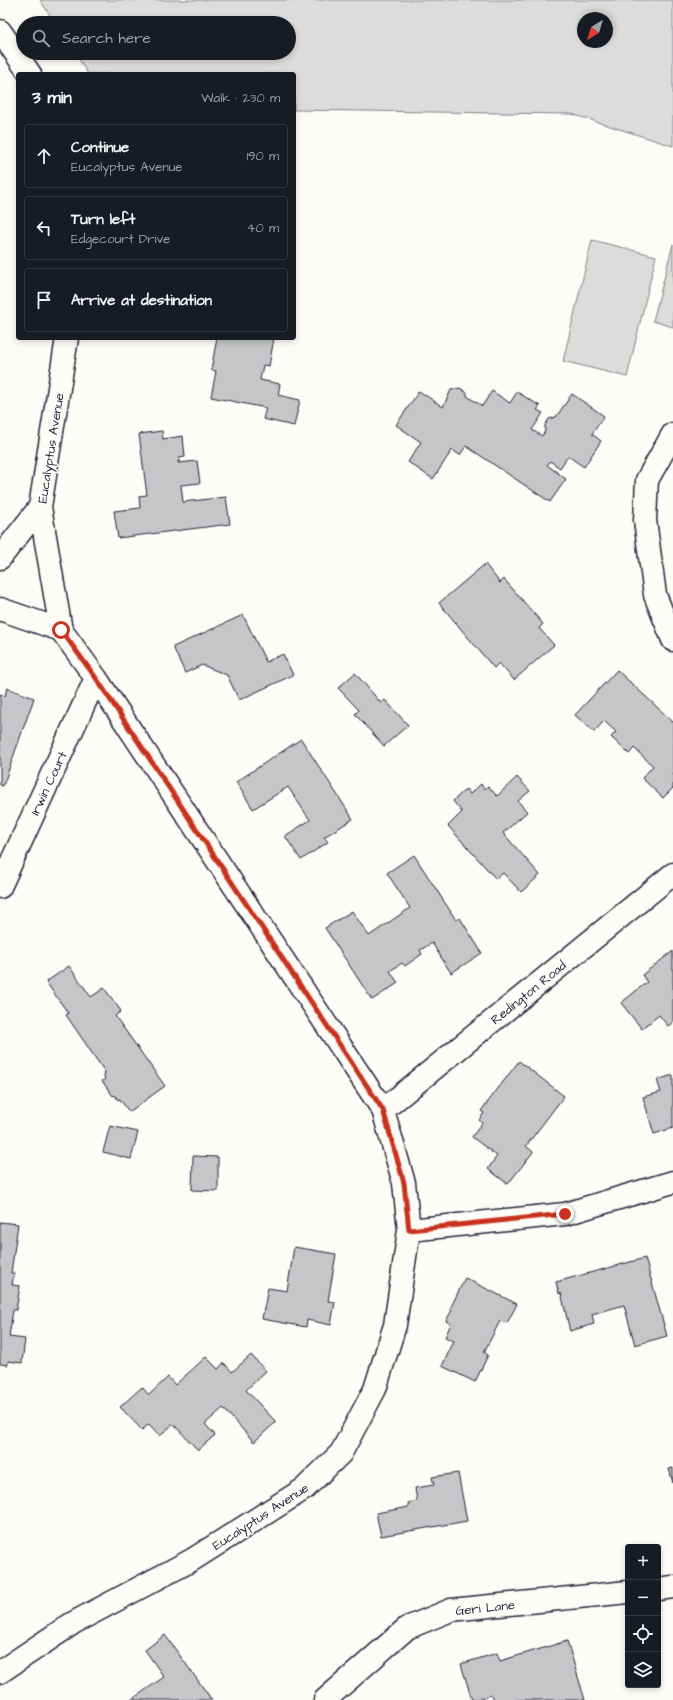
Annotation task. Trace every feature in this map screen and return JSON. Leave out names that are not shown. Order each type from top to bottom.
[{"type":"street","points":[[0,31],[16,54]]},
{"type":"street","points":[[20,60],[29,72]]},
{"type":"street","name":"Eucalyptus Avenue","points":[[0,1672],[73,1623],[192,1560],[304,1489],[341,1453],[374,1389],[395,1325],[409,1230],[404,1183],[383,1110],[96,678],[61,630],[40,507],[66,340]]},
{"type":"street","points":[[673,434],[648,480],[645,520],[656,595],[673,640]]},
{"type":"street","points":[[0,558],[40,507]]},
{"type":"street","points":[[0,610],[61,630]]},
{"type":"street","name":"Irwin Court","points":[[0,887],[96,678]]},
{"type":"street","name":"Redington Road","points":[[383,1110],[673,874]]},
{"type":"street","points":[[409,1230],[565,1214],[673,1182]]},
{"type":"street","points":[[661,1588],[673,1587]]},
{"type":"street","name":"Geri Lane","points":[[325,1700],[407,1628],[451,1610],[625,1592]]},
{"type":"shaded area","points":[[40,0],[673,0],[673,146],[572,114],[296,110],[296,72],[87,72],[79,60],[296,60],[296,16],[50,16]]},
{"type":"shaded area","points":[[592,240],[656,256],[627,377],[563,361]]},
{"type":"shaded area","points":[[673,244],[673,327],[653,321]]},
{"type":"building","points":[[217,340],[274,340],[269,366],[263,365],[260,380],[280,384],[278,395],[300,400],[294,426],[263,419],[266,408],[211,397],[216,371],[211,370]]},
{"type":"building","points":[[460,388],[467,393],[467,396],[482,406],[492,391],[510,403],[517,392],[540,406],[537,410],[543,413],[532,430],[542,436],[545,431],[545,425],[549,419],[556,417],[572,394],[604,416],[592,434],[601,441],[584,467],[568,456],[560,468],[550,461],[547,465],[566,479],[550,502],[466,446],[460,455],[452,450],[433,479],[408,462],[421,442],[396,425],[419,391],[443,407],[451,390]]},
{"type":"building","points":[[162,431],[163,439],[183,436],[185,457],[179,458],[180,461],[178,461],[178,463],[197,461],[200,483],[181,485],[183,502],[226,497],[230,524],[118,538],[114,511],[140,508],[139,496],[147,495],[139,434]]},
{"type":"building","points":[[485,564],[500,583],[504,579],[543,624],[539,628],[554,645],[514,680],[499,663],[494,668],[439,603]]},
{"type":"building","points":[[243,615],[266,662],[283,654],[293,675],[239,700],[227,675],[202,665],[185,673],[173,647]]},
{"type":"building","points":[[617,670],[673,722],[673,788],[663,798],[642,778],[653,766],[634,748],[629,754],[611,737],[616,732],[604,721],[594,732],[575,715]]},
{"type":"building","points":[[355,673],[381,703],[385,700],[408,725],[384,746],[355,714],[359,710],[338,688]]},
{"type":"building","points":[[7,688],[34,698],[3,786],[0,785],[0,694],[5,696]]},
{"type":"building","points":[[301,739],[353,819],[324,837],[328,842],[301,860],[285,836],[310,820],[288,787],[253,809],[236,782]]},
{"type":"building","points":[[517,777],[530,791],[518,801],[527,812],[503,833],[540,875],[521,892],[503,873],[496,879],[448,826],[462,812],[453,801],[466,789],[470,794],[481,784],[484,789],[488,786],[497,796]]},
{"type":"building","points":[[414,855],[456,920],[460,918],[482,953],[451,973],[432,943],[420,950],[422,954],[405,966],[402,963],[390,971],[398,983],[372,1000],[325,928],[352,911],[369,936],[410,908],[387,873]]},
{"type":"building","points":[[673,951],[673,1022],[668,1026],[659,1015],[642,1029],[621,1003],[647,982],[642,975]]},
{"type":"building","points":[[69,966],[91,997],[104,988],[121,1011],[115,1016],[165,1086],[129,1112],[120,1099],[118,1100],[115,1095],[113,1096],[102,1081],[105,1079],[105,1072],[66,1015],[68,1013],[46,982]]},
{"type":"building","points":[[519,1061],[564,1096],[526,1146],[533,1152],[508,1184],[488,1169],[497,1156],[472,1137],[482,1123],[479,1120],[484,1113],[481,1111]]},
{"type":"building","points":[[673,1075],[673,1128],[654,1134],[643,1097],[661,1092],[657,1080]]},
{"type":"building","points":[[110,1126],[138,1132],[131,1159],[103,1152]]},
{"type":"building","points":[[193,1156],[218,1157],[218,1191],[192,1190]]},
{"type":"building","points":[[0,1222],[18,1224],[11,1273],[14,1273],[12,1285],[20,1286],[16,1310],[13,1310],[9,1337],[25,1339],[22,1363],[8,1361],[8,1365],[0,1364]]},
{"type":"building","points":[[294,1247],[336,1254],[328,1301],[335,1302],[331,1325],[307,1320],[306,1327],[262,1319],[268,1288],[287,1291]]},
{"type":"building","points":[[645,1258],[667,1336],[635,1345],[624,1305],[592,1314],[594,1324],[570,1331],[561,1293],[559,1294],[556,1282]]},
{"type":"building","points":[[465,1278],[517,1304],[507,1323],[500,1321],[484,1352],[488,1355],[475,1382],[442,1366],[454,1341],[445,1337],[451,1324],[446,1321]]},
{"type":"building","points":[[251,1355],[266,1371],[246,1390],[276,1422],[254,1442],[223,1408],[205,1424],[215,1435],[198,1450],[173,1424],[160,1436],[149,1424],[142,1430],[120,1407],[142,1387],[149,1395],[168,1377],[175,1385],[206,1357],[218,1369],[224,1363],[232,1372]]},
{"type":"building","points":[[673,1468],[673,1483],[669,1469]]},
{"type":"building","points":[[458,1473],[467,1521],[381,1536],[376,1513],[409,1507],[408,1503],[417,1501],[415,1488],[434,1485],[432,1477]]},
{"type":"building","points":[[165,1635],[212,1700],[131,1700],[164,1677],[145,1650]]},
{"type":"building","points":[[567,1641],[585,1700],[494,1700],[492,1695],[472,1700],[461,1664],[497,1653],[500,1661]]},
{"type":"route","points":[[61,630],[96,678],[383,1110],[404,1183],[409,1230],[565,1214]]}]
